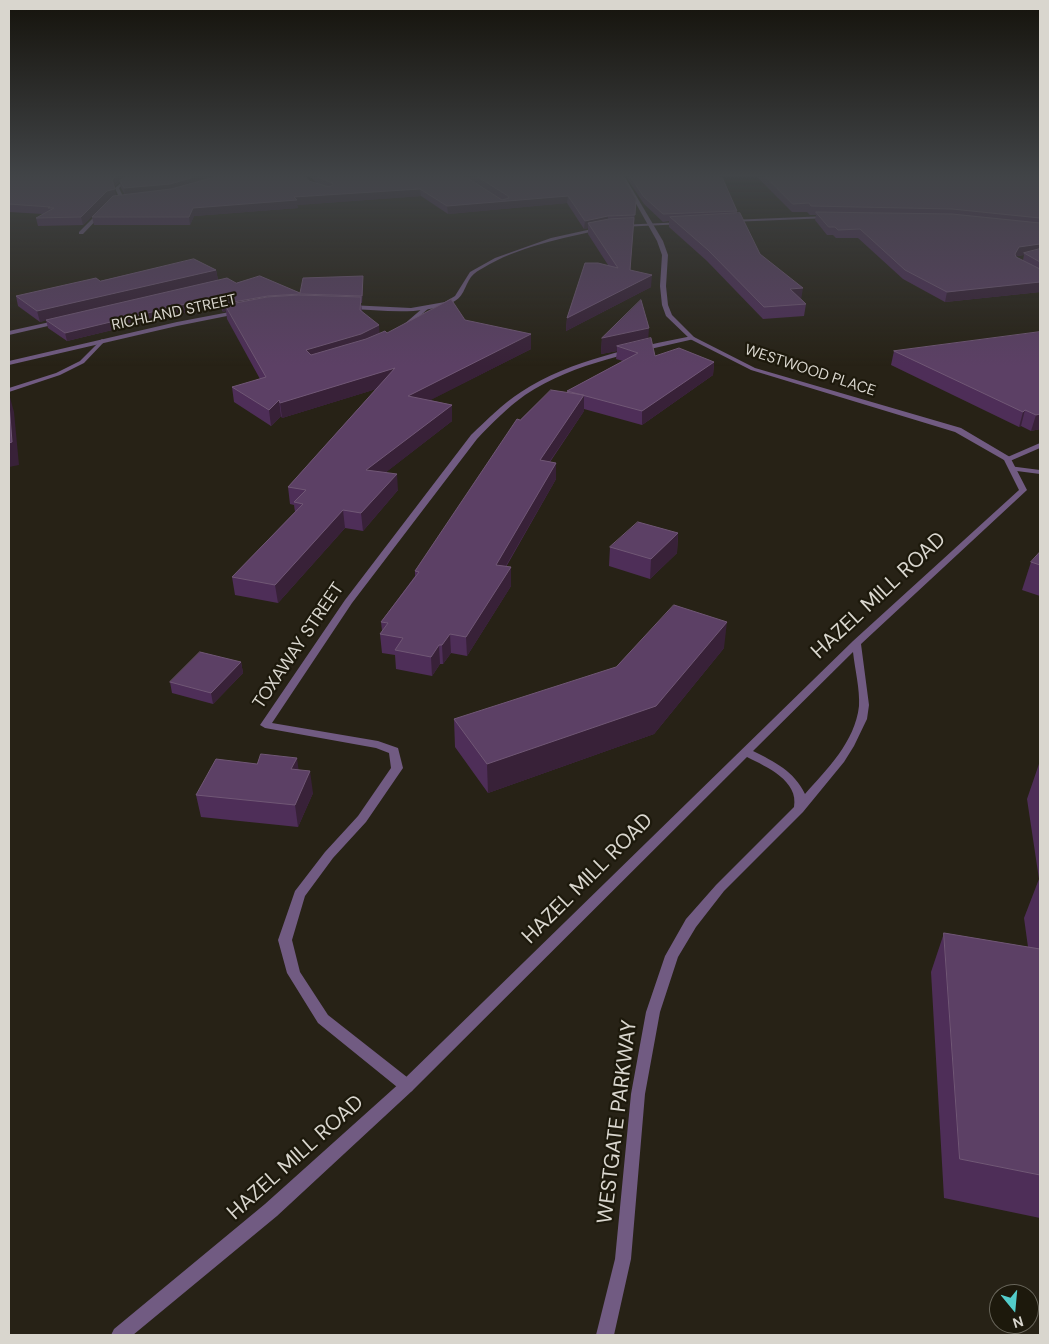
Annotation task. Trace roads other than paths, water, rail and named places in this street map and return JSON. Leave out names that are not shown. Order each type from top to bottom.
[{"type":"street","points":[[346,307],[426,308],[448,303],[457,298],[463,291],[464,283],[472,273],[485,264],[552,240]]},
{"type":"street","name":"WESTWOOD PLACE","points":[[659,240],[665,255],[663,286],[668,316],[692,338],[753,369],[958,430],[1010,463]]},
{"type":"street","points":[[397,334],[426,308]]},
{"type":"street","name":"RICHLAND STREET","points":[[9,363],[177,324],[250,310]]},
{"type":"street","points":[[9,333],[66,320]]},
{"type":"street","name":"TOXAWAY STREET","points":[[407,1086],[323,1018],[294,973],[285,940],[299,894],[329,855],[362,819],[397,768],[394,751],[378,745],[265,725],[348,602],[474,437],[494,415],[518,396],[578,365],[622,352],[692,338]]},
{"type":"street","points":[[9,390],[58,374],[82,362],[102,341]]},
{"type":"street","points":[[1010,463],[1040,446]]},
{"type":"street","points":[[1010,463],[1040,472]]},
{"type":"street","name":"HAZEL MILL ROAD","points":[[120,1335],[271,1210],[407,1086],[882,618],[1024,490],[1010,463]]},
{"type":"street","name":"WESTGATE PARKWAY","points":[[605,1335],[623,1259],[640,1085],[653,1012],[672,956],[691,923],[720,888],[799,809],[856,736],[862,720],[864,705],[856,644]]},
{"type":"street","points":[[746,752],[780,769],[790,777],[801,799],[799,809]]}]
